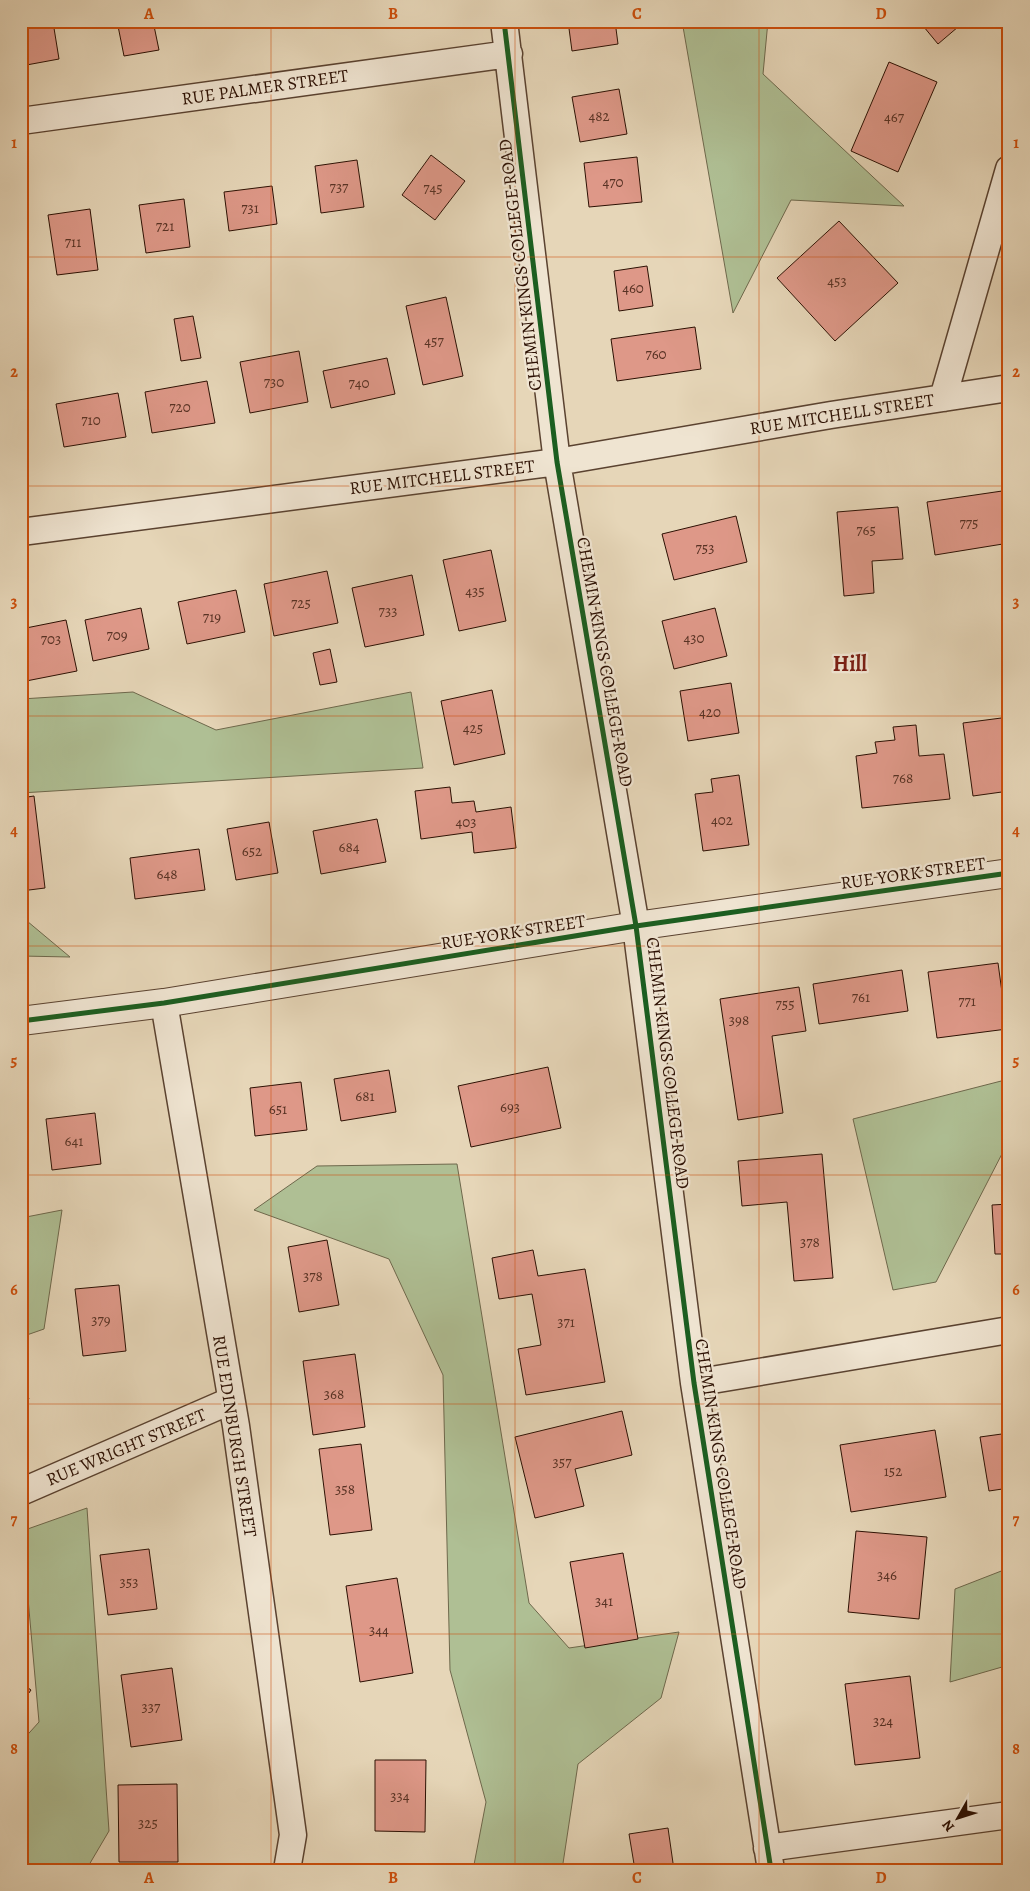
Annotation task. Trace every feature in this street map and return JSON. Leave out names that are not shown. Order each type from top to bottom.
[{"type":"street","name":"CHEMIN KINGS COLLEGE ROAD","points":[[504,21],[557,462],[636,926],[694,1383],[769,1859]]},
{"type":"street","name":"RUE PALMER STREET","points":[[21,121],[509,54]]},
{"type":"street","points":[[943,398],[1009,169]]},
{"type":"street","name":"RUE MITCHELL STREET","points":[[21,532],[557,462],[831,415],[1009,388]]},
{"type":"street","name":"RUE YORK STREET","points":[[21,1021],[164,1003],[636,926],[1009,873]]},
{"type":"street","name":"RUE EDINBURGH STREET","points":[[164,1003],[230,1401],[236,1426],[293,1835],[287,1870]]},
{"type":"street","points":[[694,1383],[1009,1330]]},
{"type":"street","name":"RUE WRIGHT STREET","points":[[21,1492],[230,1401]]},
{"type":"street","points":[[769,1859],[1009,1815]]},
{"type":"green space","points":[[682,21],[768,21],[763,74],[904,206],[791,200],[733,313]]},
{"type":"green space","points":[[133,692],[216,730],[411,692],[423,768],[21,793],[21,699]]},
{"type":"green space","points":[[21,916],[70,957],[21,956]]},
{"type":"green space","points":[[1009,1079],[1009,1148],[1005,1148],[936,1282],[893,1290],[853,1119]]},
{"type":"green space","points":[[457,1164],[529,1603],[569,1648],[679,1632],[661,1698],[578,1764],[562,1870],[473,1870],[486,1802],[450,1670],[443,1375],[389,1259],[254,1210],[317,1166]]},
{"type":"green space","points":[[62,1210],[44,1329],[21,1337],[21,1218]]},
{"type":"green space","points":[[87,1508],[109,1831],[86,1870],[21,1870],[21,1742],[39,1722],[22,1531]]},
{"type":"green space","points":[[1009,1568],[1009,1665],[950,1682],[955,1589]]},
{"type":"building","points":[[117,21],[153,21],[159,50],[124,56]]},
{"type":"building","points":[[568,21],[615,21],[618,44],[572,51]]},
{"type":"building","points":[[919,21],[965,21],[938,44]]},
{"type":"building","points":[[53,22],[59,59],[21,66],[21,27]]},
{"type":"building","points":[[889,62],[937,82],[898,172],[851,151]]},
{"type":"building","points":[[619,89],[627,134],[580,142],[572,97]]},
{"type":"building","points":[[431,155],[465,181],[435,220],[402,195]]},
{"type":"building","points":[[637,157],[642,202],[589,207],[584,163]]},
{"type":"building","points":[[357,160],[364,207],[321,213],[315,166]]},
{"type":"building","points":[[272,186],[277,224],[229,231],[224,192]]},
{"type":"building","points":[[184,199],[190,247],[146,253],[139,205]]},
{"type":"building","points":[[90,209],[98,270],[57,275],[48,215]]},
{"type":"building","points":[[839,221],[898,283],[835,341],[777,278]]},
{"type":"building","points":[[647,266],[653,306],[619,311],[614,271]]},
{"type":"building","points":[[446,297],[463,376],[423,385],[406,306]]},
{"type":"building","points":[[193,316],[201,358],[181,361],[174,319]]},
{"type":"building","points":[[695,327],[701,369],[617,381],[611,339]]},
{"type":"building","points":[[299,351],[308,402],[250,413],[240,362]]},
{"type":"building","points":[[387,358],[395,394],[331,408],[323,371]]},
{"type":"building","points":[[207,381],[215,423],[152,433],[145,392]]},
{"type":"building","points":[[118,393],[126,437],[64,447],[56,404]]},
{"type":"building","points":[[21,417],[26,446],[21,447]]},
{"type":"building","points":[[1009,490],[1009,543],[935,555],[927,502]]},
{"type":"building","points":[[898,507],[903,559],[872,561],[874,593],[844,596],[837,512]]},
{"type":"building","points":[[736,516],[747,562],[674,580],[662,534]]},
{"type":"building","points":[[491,550],[506,621],[459,631],[443,560]]},
{"type":"building","points":[[327,571],[338,623],[274,636],[264,584]]},
{"type":"building","points":[[412,575],[424,635],[365,647],[352,588]]},
{"type":"building","points":[[236,590],[245,632],[187,644],[178,602]]},
{"type":"building","points":[[141,608],[149,649],[93,661],[85,620]]},
{"type":"building","points":[[715,608],[727,656],[674,669],[662,621]]},
{"type":"building","points":[[66,620],[77,671],[21,682],[21,629]]},
{"type":"building","points":[[330,649],[337,682],[320,685],[313,653]]},
{"type":"building","points":[[731,683],[739,733],[688,741],[680,691]]},
{"type":"building","points":[[492,690],[505,754],[454,765],[441,701]]},
{"type":"building","points":[[1009,717],[1009,791],[973,796],[963,723]]},
{"type":"building","points":[[916,725],[919,756],[944,754],[950,799],[862,808],[856,756],[877,753],[875,742],[895,740],[893,727]]},
{"type":"building","points":[[739,775],[749,845],[703,851],[695,794],[713,792],[711,779]]},
{"type":"building","points":[[450,787],[452,803],[474,801],[476,812],[511,807],[516,848],[474,853],[472,832],[421,839],[415,791]]},
{"type":"building","points":[[34,796],[45,888],[21,891],[21,798]]},
{"type":"building","points":[[377,819],[386,862],[321,874],[313,831]]},
{"type":"building","points":[[269,822],[278,873],[236,880],[227,829]]},
{"type":"building","points":[[199,849],[205,890],[135,899],[130,858]]},
{"type":"building","points":[[998,963],[1007,1029],[937,1038],[928,972]]},
{"type":"building","points":[[902,970],[908,1011],[819,1024],[813,984]]},
{"type":"building","points":[[799,987],[806,1031],[772,1036],[783,1113],[738,1120],[720,999]]},
{"type":"building","points":[[548,1067],[561,1128],[471,1147],[458,1086]]},
{"type":"building","points":[[389,1070],[396,1112],[341,1121],[334,1079]]},
{"type":"building","points":[[301,1082],[307,1130],[255,1136],[250,1088]]},
{"type":"building","points":[[95,1113],[101,1164],[52,1170],[46,1119]]},
{"type":"building","points":[[822,1154],[833,1278],[794,1281],[787,1202],[742,1206],[738,1161]]},
{"type":"building","points":[[1009,1204],[1009,1254],[995,1254],[992,1205]]},
{"type":"building","points":[[327,1240],[339,1305],[299,1312],[288,1247]]},
{"type":"building","points":[[533,1250],[538,1276],[585,1269],[605,1382],[526,1395],[518,1349],[541,1345],[532,1294],[499,1299],[492,1258]]},
{"type":"building","points":[[119,1285],[126,1351],[83,1356],[75,1289]]},
{"type":"building","points":[[355,1354],[365,1427],[313,1435],[303,1361]]},
{"type":"building","points":[[21,1383],[29,1399],[21,1402]]},
{"type":"building","points":[[622,1411],[632,1455],[575,1469],[584,1506],[535,1518],[515,1437]]},
{"type":"building","points":[[935,1430],[946,1497],[851,1512],[840,1445]]},
{"type":"building","points":[[1009,1433],[1009,1488],[989,1491],[980,1437]]},
{"type":"building","points":[[361,1444],[372,1530],[330,1535],[319,1449]]},
{"type":"building","points":[[856,1531],[927,1537],[919,1619],[848,1612]]},
{"type":"building","points":[[149,1549],[157,1609],[108,1615],[100,1555]]},
{"type":"building","points":[[623,1553],[638,1639],[585,1648],[570,1562]]},
{"type":"building","points":[[397,1578],[413,1673],[360,1682],[346,1586]]},
{"type":"building","points":[[172,1668],[182,1740],[131,1747],[121,1675]]},
{"type":"building","points":[[910,1676],[920,1758],[855,1765],[845,1684]]},
{"type":"building","points":[[21,1683],[31,1690],[21,1704]]},
{"type":"building","points":[[375,1760],[426,1760],[425,1832],[375,1831]]},
{"type":"building","points":[[177,1784],[178,1862],[119,1862],[118,1785]]},
{"type":"building","points":[[668,1828],[674,1870],[635,1870],[629,1834]]},
{"type":"cycle path","points":[[504,21],[557,462],[636,926],[694,1383],[771,1870]]},
{"type":"cycle path","points":[[21,1021],[164,1003],[636,926],[1009,873]]},
{"type":"district","name":"Hill","points":[[850,663]]}]
